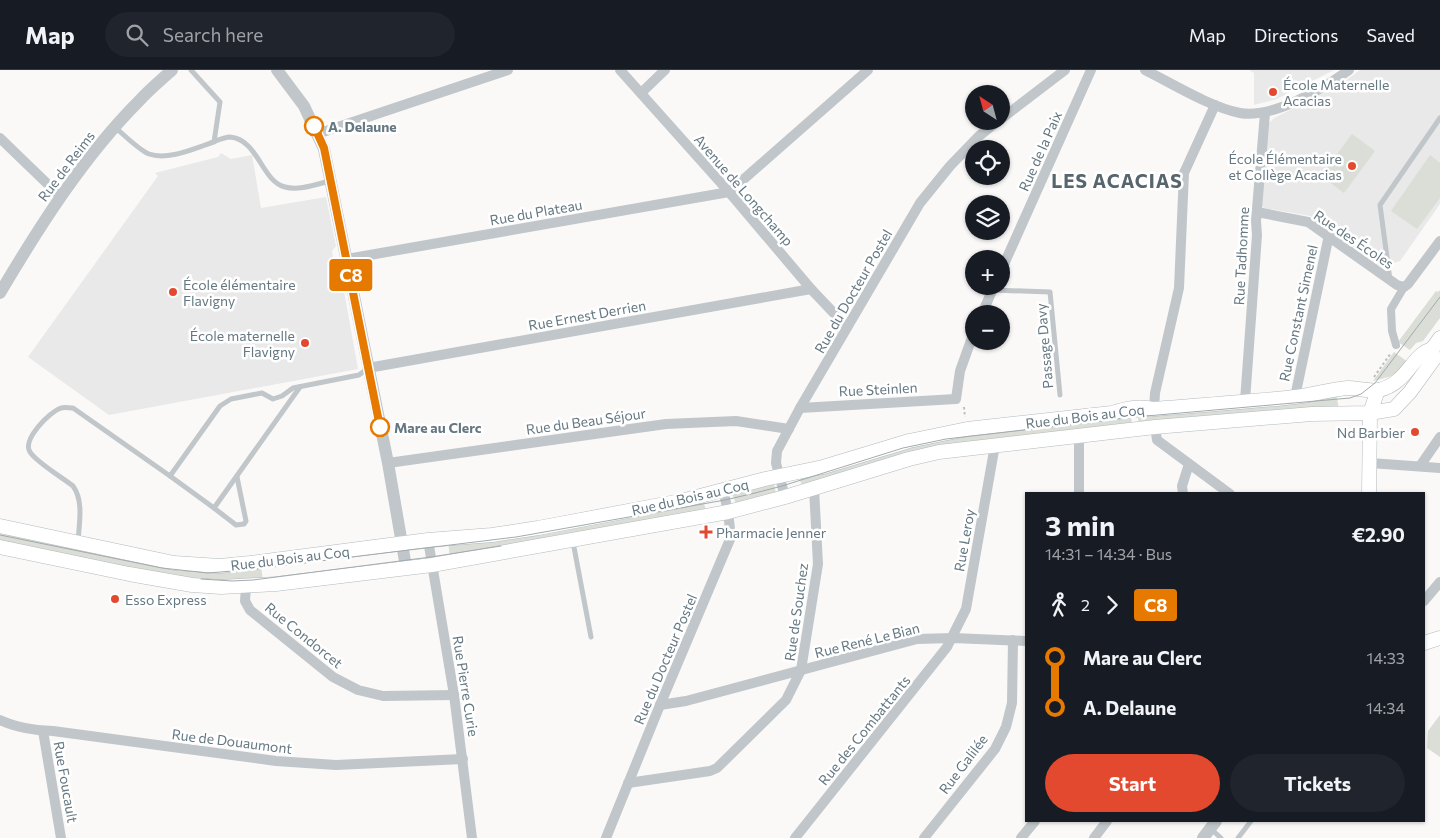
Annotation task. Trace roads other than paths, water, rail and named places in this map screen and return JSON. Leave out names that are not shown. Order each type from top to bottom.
[{"type":"main road","name":"Rue du Bois au Coq","points":[[0,526],[174,563],[220,566],[250,564],[428,540],[492,535],[681,501],[723,489],[823,467],[909,440],[967,429],[1104,414],[1126,408],[1142,407],[1154,409],[1296,397],[1350,388],[1378,390],[1393,385],[1408,372],[1423,352],[1437,348]]},
{"type":"main road","name":"Rue du Bois au Coq","points":[[1,550],[192,585],[246,586],[276,584],[406,568],[728,512],[939,452],[1079,434],[1312,414],[1370,413],[1394,409],[1410,392],[1434,359],[1437,348]]},
{"type":"main road","points":[[1369,492],[1370,413],[1378,390]]},
{"type":"main road","points":[[1425,643],[1440,638]]},
{"type":"street","name":"Rue de Reims","points":[[0,294],[35,234],[96,150],[138,102],[172,70]]},
{"type":"street","points":[[277,70],[304,106],[324,148],[388,463],[406,568]]},
{"type":"street","points":[[317,134],[508,70]]},
{"type":"street","name":"Avenue de Longchamp","points":[[620,70],[846,327]]},
{"type":"street","points":[[641,93],[665,70]]},
{"type":"street","points":[[728,192],[868,70]]},
{"type":"street","points":[[1010,112],[1065,70]]},
{"type":"street","name":"Rue de la Paix","points":[[1010,251],[1091,70]]},
{"type":"street","points":[[1145,70],[1215,104],[1240,113],[1265,113],[1286,105],[1332,82],[1349,70]]},
{"type":"street","points":[[1154,409],[1155,393],[1178,288],[1184,174],[1215,104]]},
{"type":"street","name":"Rue Tadhomme","points":[[1245,401],[1265,113]]},
{"type":"street","name":"Rue du Docteur Postel","points":[[785,497],[776,463],[777,451],[800,408],[920,203],[950,166],[987,130]]},
{"type":"street","points":[[0,138],[61,197]]},
{"type":"street","name":"Rue du Plateau","points":[[348,259],[728,192]]},
{"type":"street","name":"Rue des Écoles","points":[[1257,212],[1308,222],[1397,285],[1404,287]]},
{"type":"street","name":"Rue Constant Simenel","points":[[1296,397],[1329,236]]},
{"type":"street","points":[[1396,346],[1392,332],[1391,309],[1404,287],[1440,241]]},
{"type":"street","name":"Rue Ernest Derrien","points":[[368,368],[811,289]]},
{"type":"street","name":"Rue Steinlen","points":[[800,408],[956,399],[960,371],[968,350]]},
{"type":"street","name":"Rue du Beau Séjour","points":[[388,463],[666,424],[736,421],[789,429]]},
{"type":"street","points":[[1155,427],[1158,440],[1227,492]]},
{"type":"street","points":[[1079,434],[1079,492]]},
{"type":"street","points":[[1420,466],[1440,437]]},
{"type":"street","name":"Rue Leroy","points":[[953,638],[966,609],[995,445]]},
{"type":"street","points":[[1370,463],[1440,468]]},
{"type":"street","points":[[1182,492],[1189,464]]},
{"type":"street","name":"Rue de Souchez","points":[[628,783],[710,771],[717,768],[786,700],[801,670],[818,564],[814,488]]},
{"type":"street","name":"Rue du Docteur Postel","points":[[606,838],[731,537],[723,489]]},
{"type":"street","name":"Rue Pierre Curie","points":[[428,540],[454,694],[472,838]]},
{"type":"street","points":[[1425,600],[1440,582]]},
{"type":"street","name":"Rue Condorcet","points":[[246,586],[245,601],[250,610],[333,678],[358,690],[383,696],[454,694]]},
{"type":"street","name":"Rue René Le Bian","points":[[660,705],[686,701],[917,639],[953,638],[1025,641]]},
{"type":"street","name":"Rue des Combattants","points":[[795,838],[953,638]]},
{"type":"street","name":"Rue Galilée","points":[[924,838],[995,749],[1006,727],[1012,703],[1013,640]]},
{"type":"street","name":"Rue de Douaumont","points":[[0,720],[43,731],[276,761],[336,765],[463,759]]},
{"type":"street","name":"Rue Foucault","points":[[43,731],[61,838]]},
{"type":"street","points":[[1021,838],[1034,822]]},
{"type":"street","points":[[1094,838],[1106,822]]},
{"type":"lane","points":[[191,70],[220,102],[214,142]]},
{"type":"lane","points":[[1390,280],[1380,205],[1440,118]]},
{"type":"lane","points":[[115,128],[148,154],[160,156],[180,153],[230,137],[242,141],[251,148],[274,180],[283,187],[293,188],[331,181]]},
{"type":"lane","name":"Passage Davy","points":[[1010,289],[1050,292],[1060,395]]},
{"type":"lane","points":[[170,476],[220,406],[231,399],[262,393],[273,399],[282,396],[293,388],[359,375],[368,368]]},
{"type":"lane","points":[[214,508],[300,386]]},
{"type":"lane","points":[[78,542],[78,492],[73,486],[34,457],[28,448],[28,442],[45,418],[63,407],[73,408],[236,525],[244,524],[246,521],[236,477]]},
{"type":"lane","points":[[573,540],[591,637]]},
{"type":"lane","points":[[1238,838],[1250,822]]},
{"type":"lane","points":[[1210,829],[1222,838]]},
{"type":"tram line","points":[[0,535],[162,568],[208,573],[516,537],[725,500],[782,486],[903,448],[946,439],[1135,417],[1350,398],[1361,394],[1375,383],[1440,297]]},
{"type":"tram line","points":[[201,579],[253,580],[501,546]]},
{"type":"place","name":"École Maternelle Acacias","points":[[1273,92]]},
{"type":"place","name":"A. Delaune","points":[[314,126]]},
{"type":"place","name":"École Élémentaire et Collège Acacias","points":[[1352,166]]},
{"type":"place","name":"École élémentaire Flavigny","points":[[173,292]]},
{"type":"place","name":"École maternelle Flavigny","points":[[305,343]]},
{"type":"place","name":"Mare au Clerc","points":[[380,427]]},
{"type":"place","name":"Nd Barbier","points":[[1415,432]]},
{"type":"place","name":"Pharmacie Jenner","points":[[706,532]]},
{"type":"place","name":"Esso Express","points":[[115,599]]},
{"type":"district","name":"LES ACACIAS","points":[[1117,180]]}]
